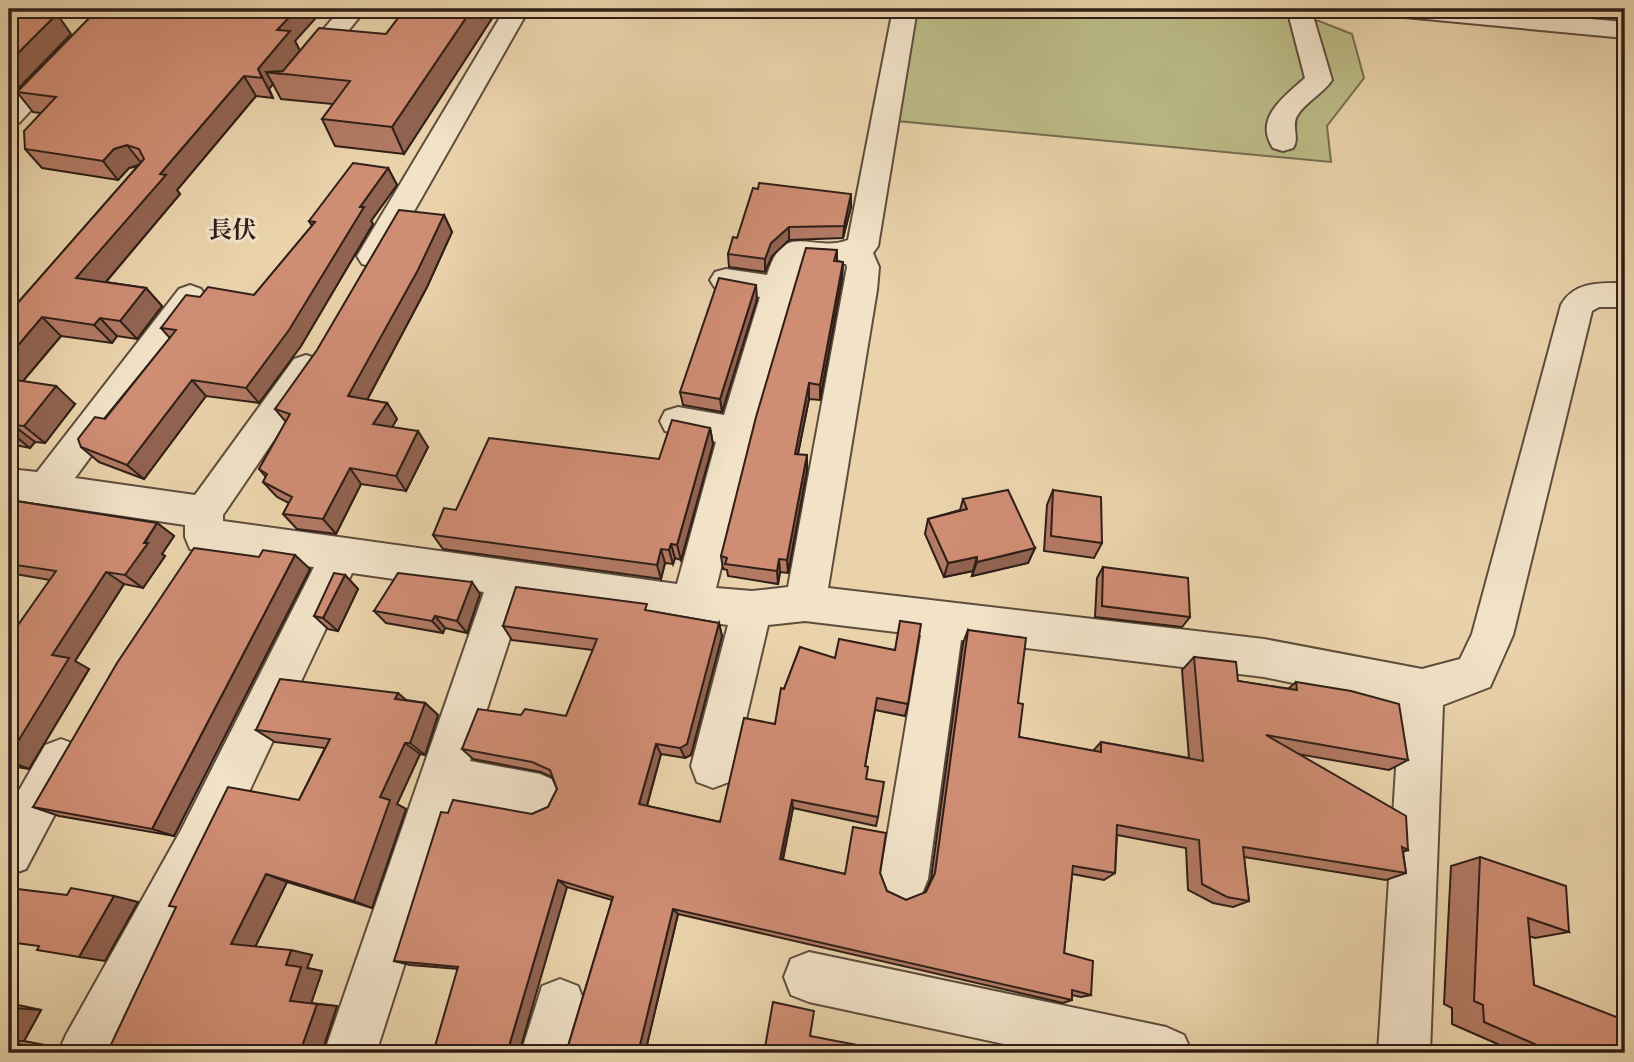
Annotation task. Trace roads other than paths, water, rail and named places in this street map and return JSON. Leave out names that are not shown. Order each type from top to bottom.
[{"type":"street","points":[[285,90],[354,9]]},
{"type":"street","points":[[356,284],[517,9]]},
{"type":"street","points":[[692,604],[737,431],[787,260],[797,251],[856,250],[862,246],[869,195],[905,9]]},
{"type":"street","points":[[1283,142],[1281,122],[1285,111],[1319,80],[1299,9]]},
{"type":"street","points":[[1394,9],[1625,30]]},
{"type":"street","points":[[49,46],[90,27]]},
{"type":"street","points":[[12,111],[90,27]]},
{"type":"street","points":[[805,603],[861,290],[863,267],[856,250]]},
{"type":"street","points":[[726,280],[779,288]]},
{"type":"street","points":[[9,484],[46,489],[197,538],[341,554],[692,604],[752,609],[805,603],[944,618],[1264,658],[1422,689],[1452,683],[1475,673],[1492,635],[1577,304],[1593,295],[1625,295]]},
{"type":"street","points":[[46,489],[190,298]]},
{"type":"street","points":[[197,538],[322,344]]},
{"type":"street","points":[[678,421],[737,431]]},
{"type":"street","points":[[84,1053],[198,846],[341,554]]},
{"type":"street","points":[[350,1053],[509,578]]},
{"type":"street","points":[[713,766],[752,609]]},
{"type":"street","points":[[904,879],[944,618]]},
{"type":"street","points":[[1404,1053],[1422,689]]},
{"type":"street","points":[[9,852],[81,725]]},
{"type":"street","points":[[440,778],[540,797]]},
{"type":"street","points":[[809,977],[1166,1053]]},
{"type":"street","points":[[547,1053],[560,1004]]},
{"type":"district","name":"長伏","points":[[232,230]]}]
